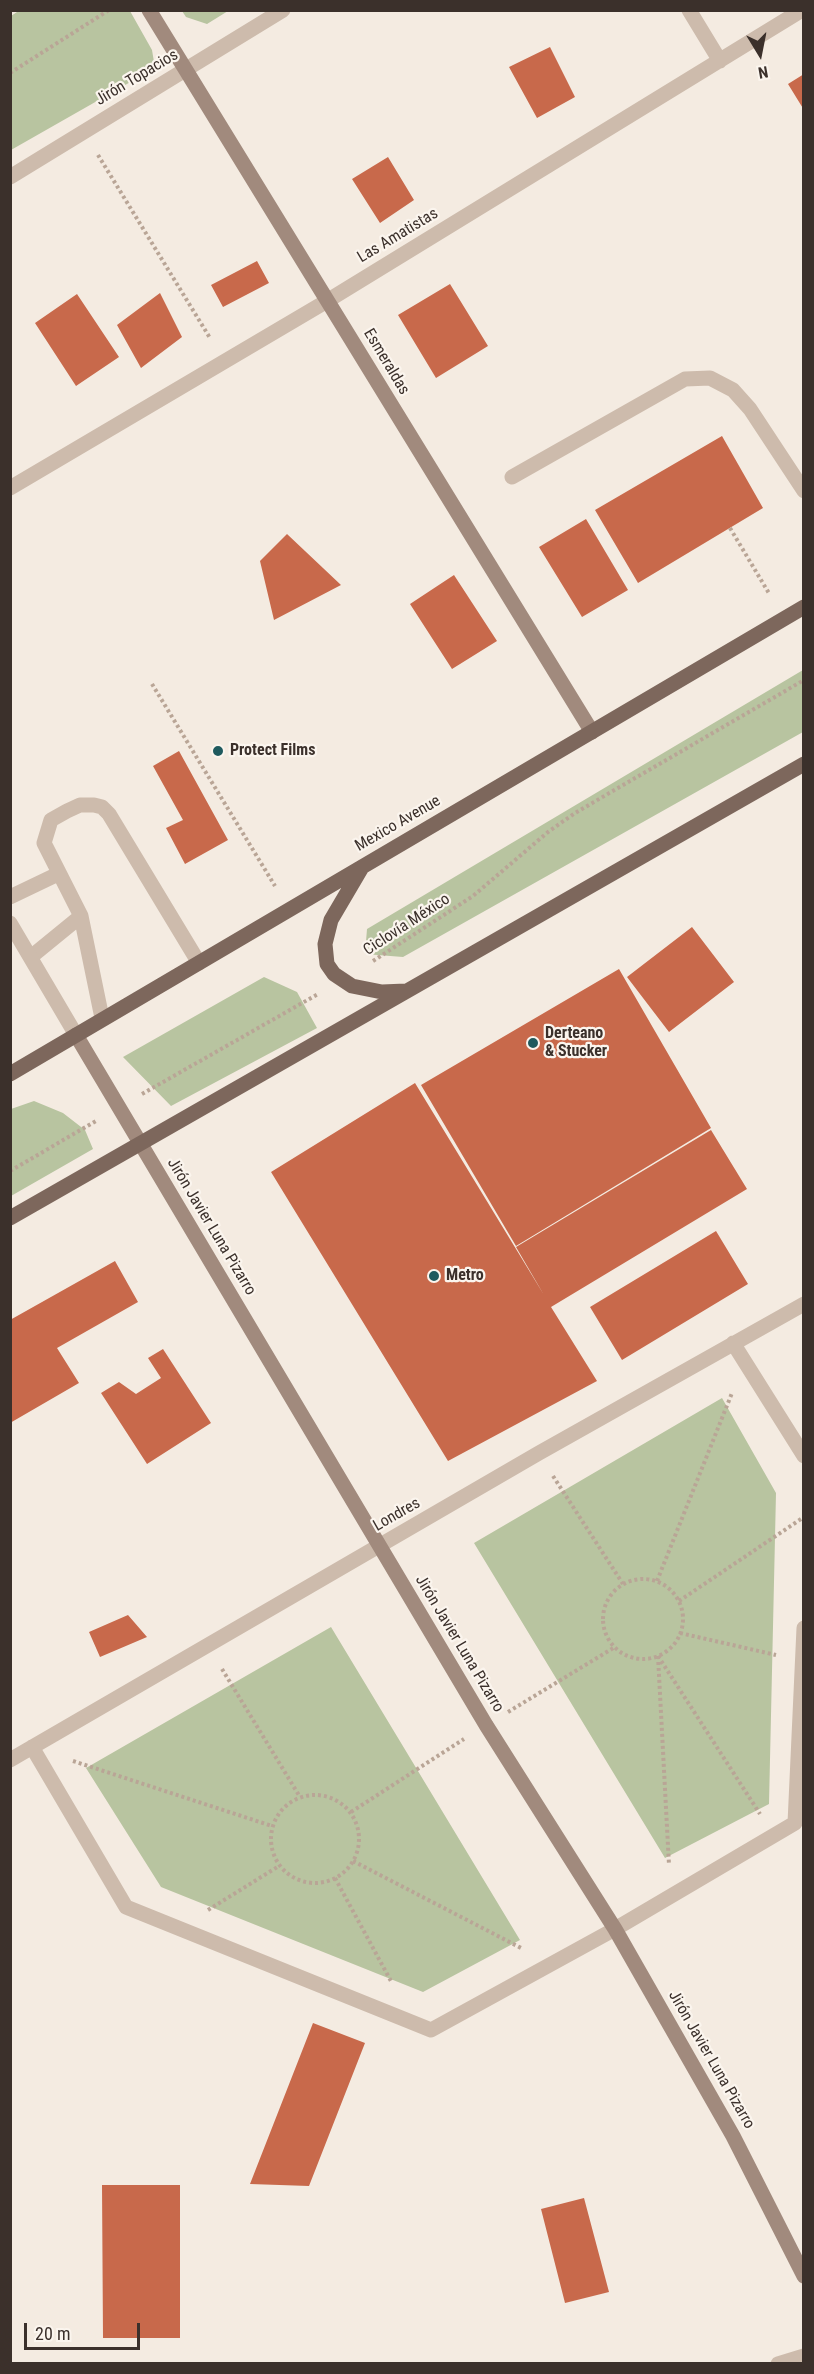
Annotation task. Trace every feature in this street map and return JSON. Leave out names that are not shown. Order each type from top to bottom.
[{"type":"main road","name":"Mexico Avenue","points":[[10,1074],[804,607]]},
{"type":"main road","points":[[10,1218],[804,764]]},
{"type":"main road","points":[[365,864],[337,907],[326,933],[327,964],[342,981],[364,989],[410,991]]},
{"type":"street","name":"Esmeraldas","points":[[149,10],[592,732]]},
{"type":"street","name":"Jirón Topacios","points":[[10,177],[283,10]]},
{"type":"street","points":[[689,10],[720,61]]},
{"type":"street","name":"Las Amatistas","points":[[10,488],[327,301],[802,10]]},
{"type":"street","points":[[512,477],[685,380],[710,378],[733,390],[750,409],[804,491]]},
{"type":"street","points":[[102,1018],[81,916],[44,843],[51,820],[80,805],[102,807],[109,814],[199,963]]},
{"type":"street","points":[[10,897],[58,874]]},
{"type":"street","points":[[32,956],[81,916]]},
{"type":"street","points":[[10,923],[32,956],[76,1035]]},
{"type":"street","name":"Jirón Javier Luna Pizarro","points":[[76,1035],[486,1725],[615,1929],[733,2136],[804,2276]]},
{"type":"street","name":"Londres","points":[[10,1760],[538,1454],[804,1304]]},
{"type":"street","points":[[733,1343],[804,1456]]},
{"type":"street","points":[[32,1747],[126,1907],[431,2030],[615,1929],[795,1823],[804,1628]]},
{"type":"street","points":[[778,2364],[804,2356]]},
{"type":"path","points":[[10,73],[109,10]]},
{"type":"path","points":[[84,132],[224,362]]},
{"type":"path","points":[[730,528],[784,618]]},
{"type":"path","name":"Ciclovía México","points":[[10,1171],[342,981],[473,896],[540,838],[575,813],[804,680]]},
{"type":"path","points":[[152,684],[289,910]]},
{"type":"path","points":[[657,1581],[745,1361]]},
{"type":"path","points":[[538,1454],[623,1584]]},
{"type":"path","points":[[679,1601],[804,1517]]},
{"type":"path","points":[[640,1579],[657,1581],[673,1593],[679,1601],[682,1611],[680,1633],[675,1642],[658,1656],[634,1658],[615,1647],[607,1637],[603,1614],[607,1602],[623,1584],[640,1579]]},
{"type":"path","points":[[680,1633],[802,1661]]},
{"type":"path","points":[[207,1646],[300,1797]]},
{"type":"path","points":[[351,1812],[486,1725],[615,1647]]},
{"type":"path","points":[[658,1656],[774,1835]]},
{"type":"path","points":[[658,1656],[670,1897]]},
{"type":"path","points":[[32,1747],[272,1826]]},
{"type":"path","points":[[314,1794],[328,1796],[341,1802],[351,1812],[358,1826],[360,1841],[353,1861],[335,1878],[320,1883],[304,1882],[290,1876],[279,1866],[272,1853],[270,1839],[272,1826],[288,1803],[300,1797],[314,1794]]},
{"type":"path","points":[[353,1861],[551,1964]]},
{"type":"path","points":[[179,1928],[279,1866]]},
{"type":"path","points":[[335,1878],[413,2022]]},
{"type":"green space","points":[[20,10],[130,11],[152,50],[155,68],[11,150],[11,16]]},
{"type":"green space","points":[[182,11],[228,11],[207,24],[186,17]]},
{"type":"green space","points":[[803,670],[803,732],[403,957],[365,954],[367,929]]},
{"type":"green space","points":[[264,977],[297,992],[317,1028],[171,1106],[123,1057]]},
{"type":"green space","points":[[34,1101],[63,1113],[85,1130],[93,1149],[11,1196],[11,1109]]},
{"type":"green space","points":[[722,1398],[776,1493],[769,1804],[665,1858],[474,1543]]},
{"type":"green space","points":[[331,1627],[520,1940],[423,1992],[161,1887],[86,1768]]},
{"type":"building","points":[[550,47],[575,97],[537,118],[509,67]]},
{"type":"building","points":[[804,74],[804,110],[788,84]]},
{"type":"building","points":[[388,157],[414,200],[380,223],[352,179]]},
{"type":"building","points":[[257,261],[269,283],[223,307],[211,285]]},
{"type":"building","points":[[450,284],[488,346],[436,378],[398,315]]},
{"type":"building","points":[[160,293],[182,337],[141,368],[117,325]]},
{"type":"building","points":[[77,294],[119,357],[76,386],[35,323]]},
{"type":"building","points":[[722,436],[763,508],[638,583],[595,510]]},
{"type":"building","points":[[586,519],[628,590],[582,617],[539,547]]},
{"type":"building","points":[[287,534],[341,585],[274,620],[260,561]]},
{"type":"building","points":[[454,575],[497,641],[452,669],[410,604]]},
{"type":"building","points":[[179,751],[228,840],[185,864],[166,828],[183,820],[153,766]]},
{"type":"building","points":[[692,927],[734,982],[669,1032],[627,977]]},
{"type":"building","points":[[619,969],[711,1128],[516,1246],[421,1085]]},
{"type":"building","name":"Metro","points":[[415,1083],[544,1295],[516,1247],[711,1130],[747,1189],[551,1307],[597,1381],[448,1461],[271,1172]]},
{"type":"building","points":[[716,1231],[748,1284],[622,1360],[590,1307]]},
{"type":"building","points":[[115,1261],[138,1302],[57,1348],[79,1383],[10,1423],[10,1320]]},
{"type":"building","points":[[163,1349],[211,1423],[147,1464],[101,1393],[119,1382],[136,1394],[161,1378],[148,1358]]},
{"type":"building","points":[[128,1615],[147,1637],[100,1657],[89,1632]]},
{"type":"building","points":[[313,2023],[365,2043],[309,2186],[250,2184]]},
{"type":"building","points":[[102,2185],[180,2185],[180,2338],[103,2338]]},
{"type":"building","points":[[584,2198],[609,2292],[565,2303],[541,2209]]},
{"type":"place","name":"Protect Films","points":[[218,751]]},
{"type":"place","name":"Derteano & Stucker","points":[[533,1043]]},
{"type":"place","name":"Metro","points":[[434,1276]]}]
